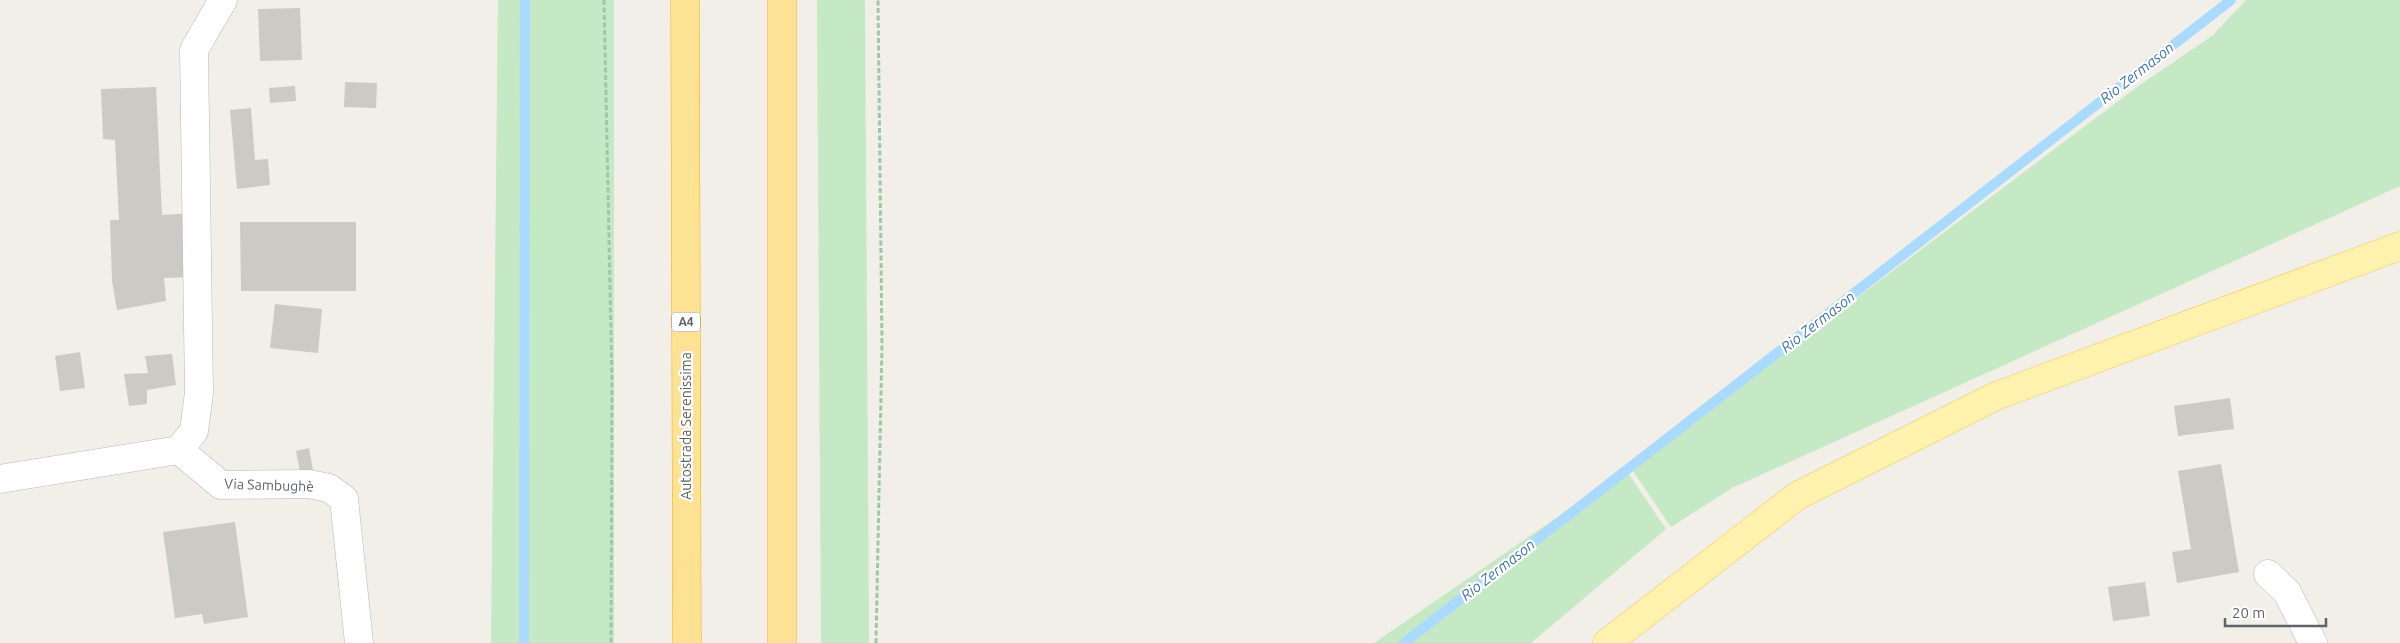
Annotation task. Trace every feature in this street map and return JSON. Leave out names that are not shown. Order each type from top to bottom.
[{"type":"highway","name":"Autostrada Serenissima","points":[[685,0],[687,643]]},
{"type":"highway","points":[[782,0],[782,643]]},
{"type":"main road","points":[[1607,643],[1797,496],[1996,396],[2400,246]]},
{"type":"street","points":[[0,479],[179,450],[194,431],[199,393],[194,50],[223,0]]},
{"type":"street","name":"Via Sambughè","points":[[179,450],[221,485],[308,484],[329,488],[344,499],[359,643]]},
{"type":"street","points":[[2268,574],[2287,592],[2314,643]]},
{"type":"path","points":[[604,0],[612,381],[611,643]]},
{"type":"path","points":[[876,643],[882,345],[878,0]]},
{"type":"green space","points":[[498,0],[614,0],[614,643],[491,643]]},
{"type":"green space","points":[[817,0],[865,0],[869,643],[821,643]]},
{"type":"green space","points":[[2246,0],[2400,0],[2400,186],[1732,488],[1671,527],[1631,468],[2137,87],[2212,36]]},
{"type":"green space","points":[[1626,470],[1666,529],[1531,643],[1374,643]]},
{"type":"building","points":[[300,8],[302,60],[260,61],[258,9]]},
{"type":"building","points":[[345,82],[377,83],[376,108],[344,107]]},
{"type":"building","points":[[295,86],[296,101],[270,103],[269,88]]},
{"type":"building","points":[[156,87],[162,215],[191,213],[193,277],[164,278],[166,301],[117,310],[112,281],[110,220],[119,220],[115,140],[103,139],[101,89]]},
{"type":"building","points":[[251,108],[255,160],[268,159],[270,185],[237,189],[230,110]]},
{"type":"building","points":[[240,222],[356,222],[356,291],[241,291]]},
{"type":"building","points":[[275,304],[322,309],[318,353],[270,348]]},
{"type":"building","points":[[80,352],[85,388],[60,391],[55,356]]},
{"type":"building","points":[[172,354],[176,385],[147,390],[147,404],[129,406],[124,374],[148,373],[145,356]]},
{"type":"building","points":[[2230,398],[2234,429],[2178,436],[2174,406]]},
{"type":"building","points":[[309,448],[313,470],[300,472],[296,451]]},
{"type":"building","points":[[2221,464],[2239,572],[2177,583],[2172,552],[2191,549],[2178,471]]},
{"type":"building","points":[[235,522],[248,617],[204,624],[202,614],[175,618],[163,532]]},
{"type":"building","points":[[2145,582],[2150,616],[2113,621],[2108,587]]},
{"type":"waterway","points":[[524,643],[525,0]]},
{"type":"waterway","name":"Rio Zermason","points":[[1404,643],[2231,0]]}]
